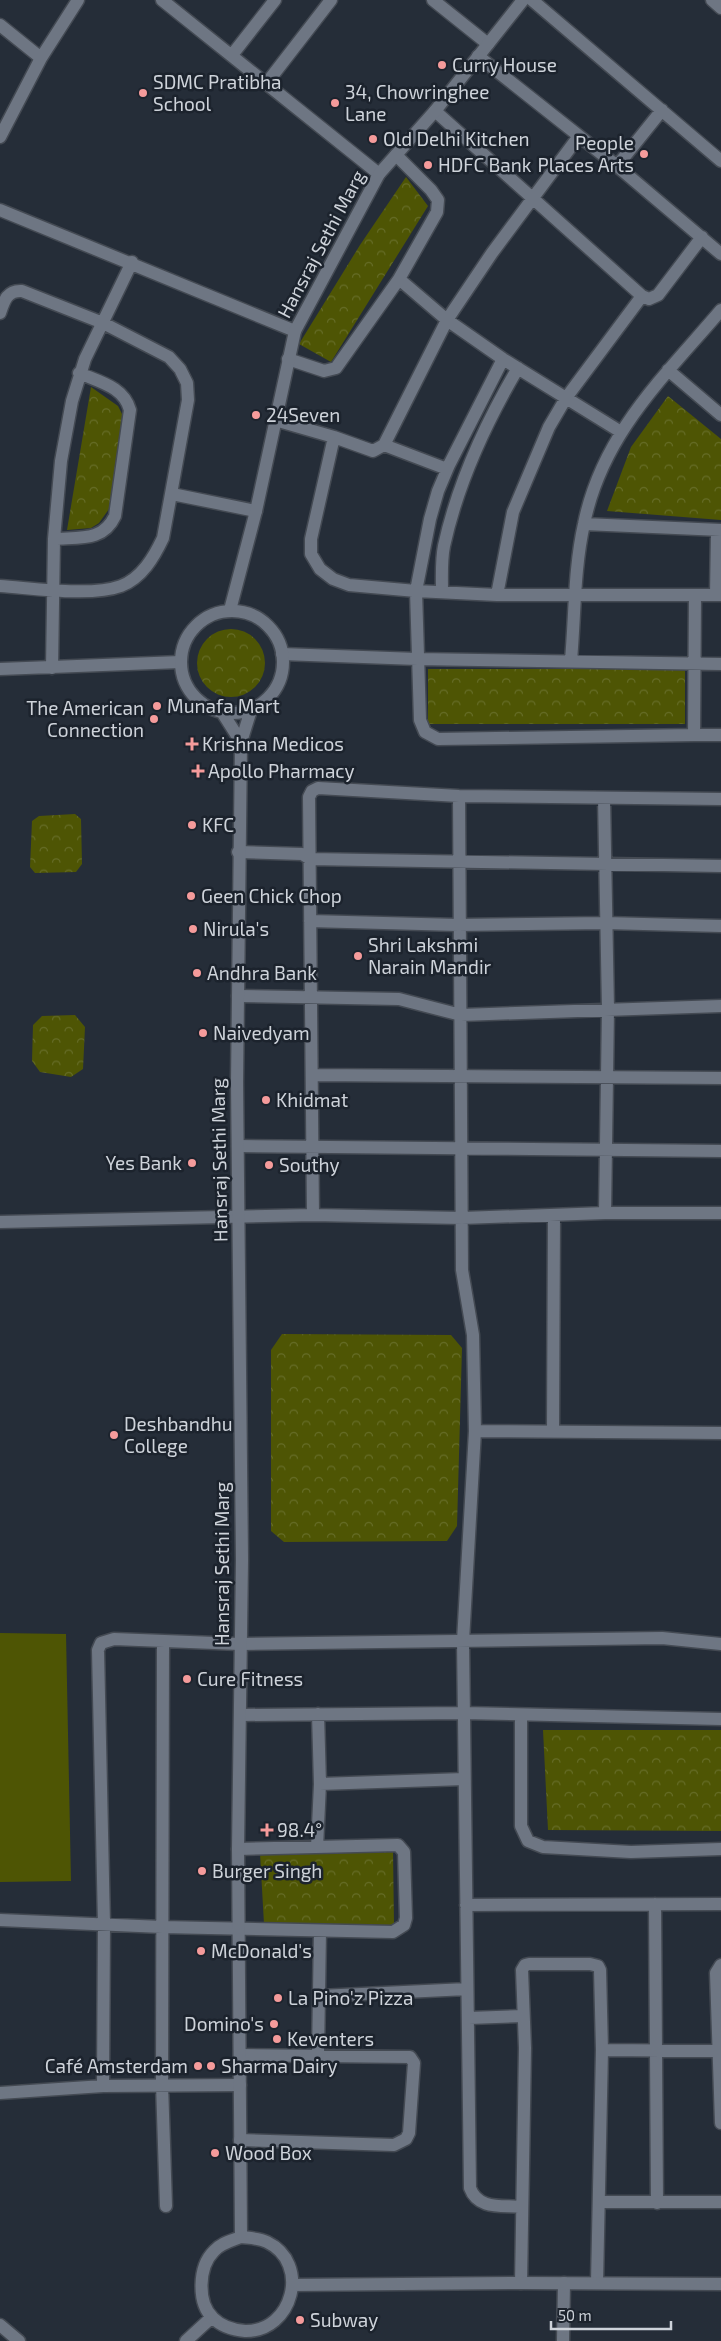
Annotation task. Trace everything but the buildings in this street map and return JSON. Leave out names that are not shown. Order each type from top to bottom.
[{"type":"street","points":[[0,138],[41,58],[78,0]]},
{"type":"street","points":[[162,0],[379,174]]},
{"type":"street","points":[[232,55],[275,0]]},
{"type":"street","points":[[266,84],[332,0]]},
{"type":"street","points":[[433,0],[488,44]]},
{"type":"street","name":"Hansraj Sethi Marg","points":[[230,610],[256,511],[295,331],[379,174],[436,111],[523,0]]},
{"type":"street","points":[[532,0],[721,161]]},
{"type":"street","points":[[712,0],[721,8]]},
{"type":"street","points":[[0,25],[41,58]]},
{"type":"street","points":[[478,56],[617,166],[721,254]]},
{"type":"street","points":[[617,166],[662,110]]},
{"type":"street","points":[[436,111],[642,296],[649,299],[658,295],[702,238]]},
{"type":"street","points":[[276,420],[334,437],[372,451],[384,445],[447,320],[579,136]]},
{"type":"street","points":[[288,359],[324,372],[336,368],[399,279],[437,212],[438,200],[431,190],[396,155]]},
{"type":"street","points":[[0,210],[132,262],[295,331]]},
{"type":"street","points":[[52,668],[54,539],[61,461],[79,374],[132,262]]},
{"type":"street","points":[[399,279],[447,320],[503,359],[621,432]]},
{"type":"street","points":[[0,313],[4,299],[15,290],[22,291],[103,323],[169,357],[180,369],[187,383],[188,400],[163,538],[154,557],[140,573],[121,586],[96,590],[0,586]]},
{"type":"street","points":[[497,595],[513,512],[550,427],[566,398],[642,296]]},
{"type":"street","points":[[571,660],[584,524],[590,501],[631,414],[721,310]]},
{"type":"street","points":[[503,359],[447,469],[430,519],[416,591],[416,659],[420,720],[425,732],[438,739],[721,735]]},
{"type":"street","points":[[442,592],[444,547],[470,461],[493,411],[518,368]]},
{"type":"street","points":[[668,370],[721,415]]},
{"type":"street","points":[[54,539],[93,536],[103,532],[110,526],[116,506],[130,410],[128,401],[117,390],[79,374]]},
{"type":"street","points":[[334,437],[311,539],[311,554],[320,569],[333,579],[349,585],[497,595],[718,595],[719,530],[584,524]]},
{"type":"street","points":[[384,445],[447,469]]},
{"type":"street","points":[[172,494],[256,511]]},
{"type":"street","points":[[694,735],[695,596]]},
{"type":"street","points":[[230,610],[244,612],[258,618],[270,627],[278,639],[282,654],[282,668],[277,686],[266,700],[251,710],[237,713],[222,712],[206,706],[192,695],[183,680],[180,662],[182,646],[189,632],[200,621],[214,613],[230,610]]},
{"type":"street","points":[[282,654],[416,659],[571,660],[721,664]]},
{"type":"street","points":[[0,669],[180,662]]},
{"type":"street","name":"Hansraj Sethi Marg","points":[[240,2237],[240,1929],[238,1849],[242,1715],[240,1644],[242,1551],[238,1218],[238,852],[241,742],[251,710]]},
{"type":"street","points":[[222,712],[241,742]]},
{"type":"street","points":[[313,1215],[309,797],[312,791],[318,788],[459,796],[721,799]]},
{"type":"street","points":[[459,796],[458,925],[461,1015],[459,1077],[463,1282],[473,1335],[476,1431],[463,1641],[470,2188],[473,2195],[483,2204],[521,2207]]},
{"type":"street","points":[[604,798],[608,1009],[605,1077],[605,1213]]},
{"type":"street","points":[[238,852],[302,854],[310,859],[604,862],[721,866]]},
{"type":"street","points":[[310,921],[458,925],[605,923],[721,926]]},
{"type":"street","points":[[238,996],[311,999],[399,999],[461,1015],[721,1006]]},
{"type":"street","points":[[312,1075],[721,1078]]},
{"type":"street","points":[[238,1146],[606,1148],[721,1151]]},
{"type":"street","points":[[0,1222],[313,1215],[462,1218],[605,1213],[721,1213]]},
{"type":"street","points":[[553,1431],[554,1215]]},
{"type":"street","points":[[476,1431],[721,1433]]},
{"type":"street","points":[[103,2086],[104,1924],[98,1650],[101,1643],[108,1639],[240,1644],[662,1638],[721,1644]]},
{"type":"street","points":[[162,1642],[162,2084],[166,2206]]},
{"type":"street","points":[[242,1715],[464,1713],[521,1716],[721,1719]]},
{"type":"street","points":[[317,1847],[320,1784],[318,1714]]},
{"type":"street","points":[[521,1716],[521,1826],[528,1841],[543,1847],[631,1852],[721,1849]]},
{"type":"street","points":[[320,1784],[464,1779]]},
{"type":"street","points":[[0,1920],[162,1927],[393,1932],[399,1930],[406,1918],[404,1852],[402,1847],[394,1844],[238,1849]]},
{"type":"street","points":[[655,1904],[657,2203]]},
{"type":"street","points":[[466,1905],[721,1904]]},
{"type":"street","points":[[318,2054],[320,1931]]},
{"type":"street","points":[[521,2282],[525,2048],[522,1970],[525,1965],[594,1964],[600,1970],[602,2050],[597,2282]]},
{"type":"street","points":[[721,1965],[716,1973],[721,2123]]},
{"type":"street","points":[[320,1996],[467,1989]]},
{"type":"street","points":[[469,2018],[523,2016]]},
{"type":"street","points":[[602,2050],[719,2051]]},
{"type":"street","points":[[240,2055],[318,2054],[411,2058],[414,2063],[410,2133],[406,2139],[394,2144],[240,2140]]},
{"type":"street","points":[[0,2093],[162,2084],[240,2085]]},
{"type":"street","points":[[599,2202],[721,2202]]},
{"type":"street","points":[[240,2237],[267,2242],[279,2251],[288,2264],[292,2285],[288,2305],[281,2315],[262,2328],[238,2330],[229,2328],[212,2317],[202,2297],[204,2268],[214,2250],[224,2243],[240,2237]]},
{"type":"street","points":[[292,2285],[521,2282],[721,2284]]},
{"type":"street","points":[[563,2341],[564,2283]]},
{"type":"street","points":[[186,2341],[212,2317]]},
{"type":"street","points":[[0,2325],[19,2341]]},
{"type":"green space","points":[[406,177],[428,206],[331,362],[299,344],[360,245]]},
{"type":"green space","points":[[91,387],[118,406],[124,418],[109,509],[99,523],[91,528],[67,530]]},
{"type":"green space","points":[[668,396],[721,439],[721,520],[607,511],[631,447]]},
{"type":"green space","points":[[224,629],[238,629],[250,634],[260,644],[265,656],[265,670],[260,682],[250,692],[238,697],[224,697],[212,692],[202,682],[197,670],[197,656],[202,644],[212,634]]},
{"type":"green space","points":[[428,669],[685,669],[685,724],[428,724]]},
{"type":"green space","points":[[75,814],[81,819],[82,864],[76,872],[35,873],[30,867],[32,821],[39,816]]},
{"type":"green space","points":[[75,1015],[85,1027],[83,1069],[71,1077],[40,1072],[32,1061],[33,1025],[42,1016]]},
{"type":"green space","points":[[282,1334],[451,1335],[462,1348],[457,1526],[447,1541],[284,1542],[271,1531],[271,1350]]},
{"type":"green space","points":[[0,1633],[66,1634],[71,1881],[0,1882]]},
{"type":"green space","points":[[543,1730],[721,1730],[721,1831],[548,1830]]},
{"type":"green space","points":[[393,1851],[394,1925],[264,1924],[260,1853]]},
{"type":"place","name":"Curry House","points":[[442,65]]},
{"type":"place","name":"SDMC Pratibha School","points":[[143,93]]},
{"type":"place","name":"34, Chowringhee Lane","points":[[335,103]]},
{"type":"place","name":"Old Delhi Kitchen","points":[[373,139]]},
{"type":"place","name":"People Places Arts","points":[[644,154]]},
{"type":"place","name":"HDFC Bank","points":[[428,165]]},
{"type":"place","name":"24Seven","points":[[256,415]]},
{"type":"place","name":"Munafa Mart","points":[[157,706]]},
{"type":"place","name":"The American Connection","points":[[154,719]]},
{"type":"place","name":"Krishna Medicos","points":[[192,744]]},
{"type":"place","name":"Apollo Pharmacy","points":[[198,771]]},
{"type":"place","name":"KFC","points":[[192,825]]},
{"type":"place","name":"Geen Chick Chop","points":[[191,896]]},
{"type":"place","name":"Nirula's","points":[[193,929]]},
{"type":"place","name":"Shri Lakshmi Narain Mandir","points":[[358,956]]},
{"type":"place","name":"Andhra Bank","points":[[197,973]]},
{"type":"place","name":"Naivedyam","points":[[203,1033]]},
{"type":"place","name":"Khidmat","points":[[266,1100]]},
{"type":"place","name":"Yes Bank","points":[[192,1163]]},
{"type":"place","name":"Southy","points":[[269,1165]]},
{"type":"place","name":"Deshbandhu College","points":[[114,1435]]},
{"type":"place","name":"Cure Fitness","points":[[187,1679]]},
{"type":"place","name":"98.4°","points":[[267,1830]]},
{"type":"place","name":"Burger Singh","points":[[202,1871]]},
{"type":"place","name":"McDonald's","points":[[201,1951]]},
{"type":"place","name":"La Pino'z Pizza","points":[[278,1998]]},
{"type":"place","name":"Domino's","points":[[274,2024]]},
{"type":"place","name":"Keventers","points":[[277,2039]]},
{"type":"place","name":"Café Amsterdam","points":[[198,2066]]},
{"type":"place","name":"Sharma Dairy","points":[[211,2066]]},
{"type":"place","name":"Wood Box","points":[[215,2153]]},
{"type":"place","name":"Subway","points":[[300,2320]]}]
